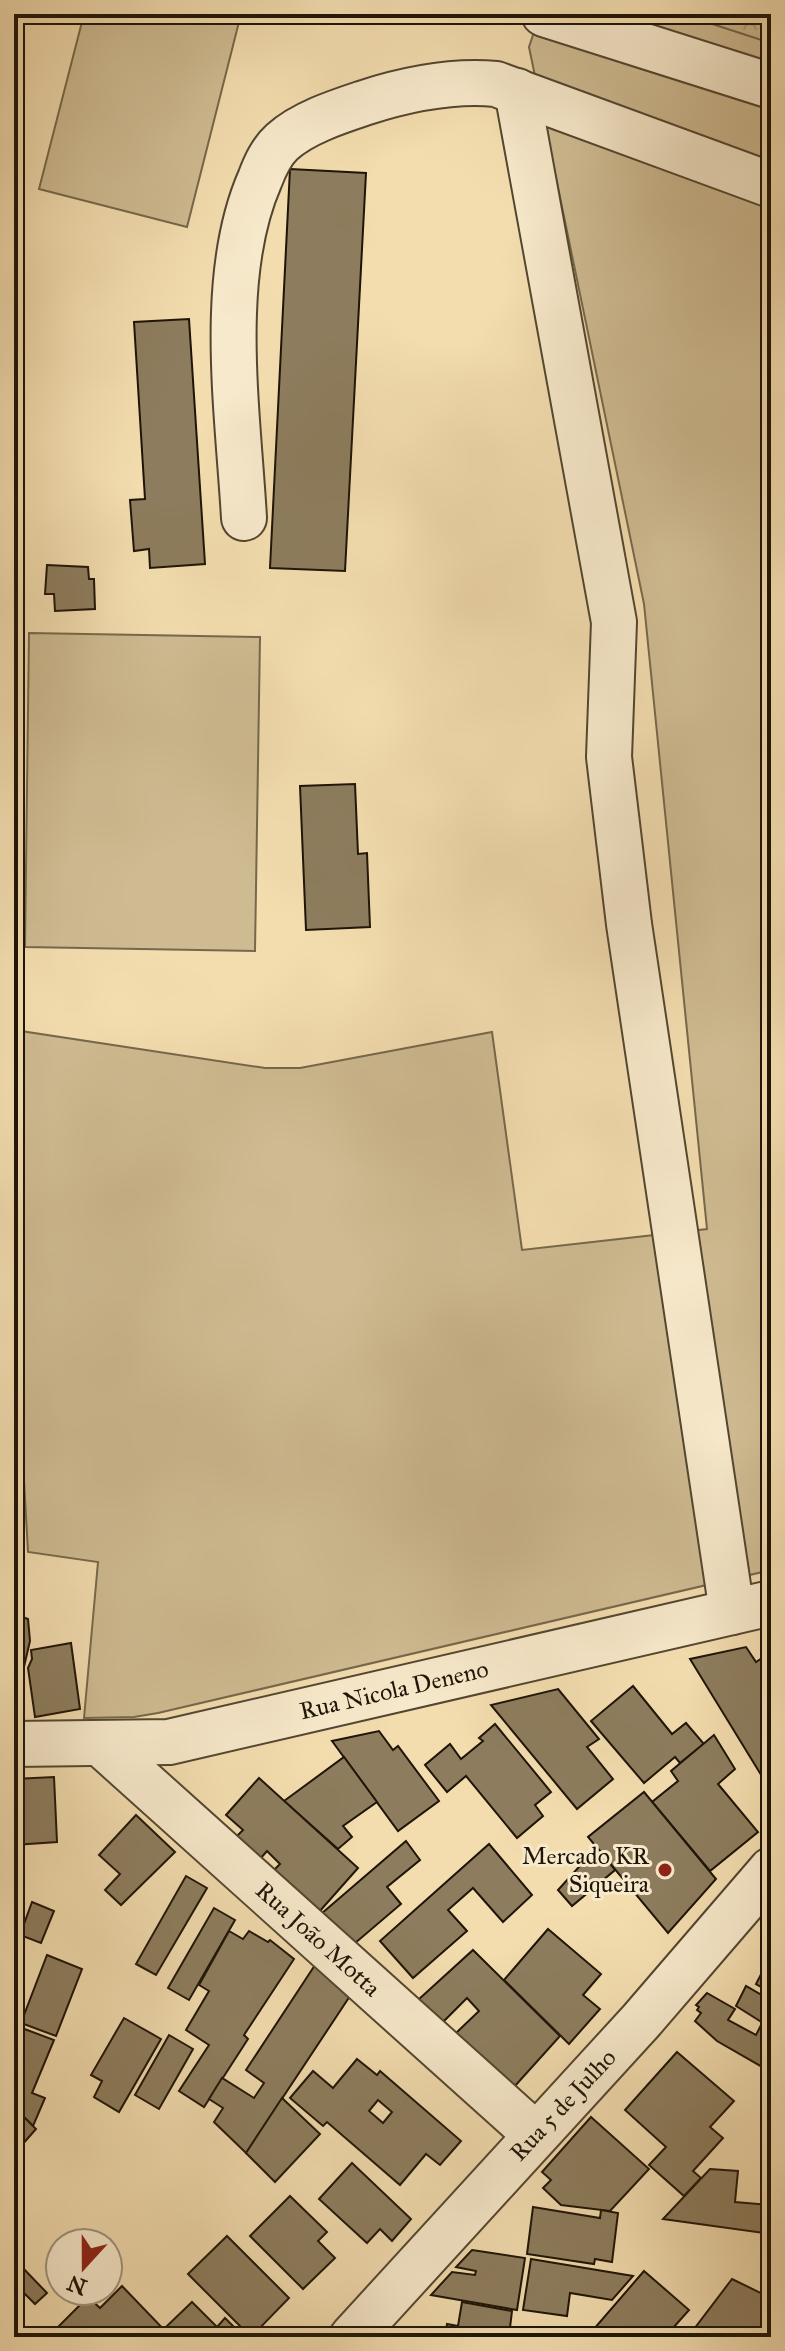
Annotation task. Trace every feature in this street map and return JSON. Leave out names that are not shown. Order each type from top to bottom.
[{"type":"street","points":[[544,14],[771,86]]},
{"type":"street","points":[[244,518],[234,329],[239,251],[247,217],[268,160],[282,142],[311,124],[385,96],[465,82],[496,84],[771,185]]},
{"type":"street","points":[[517,91],[614,622],[609,757],[629,924],[751,1607]]},
{"type":"street","name":"Rua Nicola Deneno","points":[[14,1744],[169,1742],[751,1607]]},
{"type":"street","name":"Rua João Motta","points":[[102,1745],[535,2134]]},
{"type":"street","name":"Rua 5 de Julho","points":[[352,2337],[641,2021],[771,1870]]},
{"type":"green space","points":[[84,14],[241,14],[187,227],[39,189]]},
{"type":"green space","points":[[540,14],[682,14],[771,43],[771,1570],[158,1713],[84,1718],[98,1562],[28,1552],[14,1302],[14,1030],[265,1068],[300,1068],[492,1032],[522,1250],[707,1229],[644,604],[529,47]]},
{"type":"green space","points":[[682,14],[771,14],[771,43]]},
{"type":"green space","points":[[29,633],[260,637],[255,951],[25,947]]},
{"type":"building","points":[[290,169],[366,173],[345,571],[270,568]]},
{"type":"building","points":[[189,319],[205,564],[150,568],[149,549],[134,551],[130,500],[145,499],[134,322]]},
{"type":"building","points":[[47,565],[88,567],[89,579],[94,579],[95,609],[55,611],[54,594],[45,594]]},
{"type":"building","points":[[355,784],[358,854],[367,853],[370,927],[306,930],[300,786]]},
{"type":"building","points":[[14,1614],[28,1619],[30,1641],[20,1684],[14,1682]]},
{"type":"building","points":[[71,1643],[80,1709],[35,1717],[28,1668],[32,1659],[31,1650]]},
{"type":"building","points":[[746,1647],[756,1662],[771,1652],[771,1791],[690,1659]]},
{"type":"building","points":[[633,1686],[672,1734],[686,1723],[704,1744],[680,1763],[675,1757],[644,1783],[591,1721]]},
{"type":"building","points":[[558,1689],[599,1739],[587,1747],[613,1779],[577,1809],[491,1705]]},
{"type":"building","points":[[495,1724],[551,1792],[535,1805],[543,1816],[517,1838],[466,1776],[447,1792],[425,1765],[450,1744],[461,1759],[483,1741],[479,1738]]},
{"type":"building","points":[[379,1731],[393,1750],[398,1746],[439,1801],[398,1831],[332,1741]]},
{"type":"building","points":[[714,1735],[735,1769],[718,1784],[758,1832],[710,1871],[652,1802],[678,1781],[671,1771]]},
{"type":"building","points":[[344,1757],[377,1802],[343,1826],[352,1837],[338,1849],[284,1801]]},
{"type":"building","points":[[54,1777],[57,1842],[14,1845],[14,1779]]},
{"type":"building","points":[[259,1778],[358,1868],[319,1912],[273,1871],[280,1864],[267,1851],[260,1859],[236,1837],[243,1830],[226,1815]]},
{"type":"building","points":[[644,1792],[716,1879],[668,1933],[588,1837]]},
{"type":"building","points":[[136,1815],[175,1852],[121,1905],[105,1890],[120,1874],[99,1855]]},
{"type":"building","points":[[406,1841],[420,1860],[387,1887],[401,1904],[354,1944],[321,1914]]},
{"type":"building","points":[[489,1844],[532,1895],[503,1922],[473,1888],[448,1910],[467,1931],[413,1978],[380,1941]]},
{"type":"building","points":[[597,1847],[615,1870],[572,1906],[558,1890]]},
{"type":"building","points":[[186,1876],[207,1888],[156,1975],[136,1964]]},
{"type":"building","points":[[32,1902],[54,1911],[41,1943],[20,1935]]},
{"type":"building","points":[[214,1908],[235,1920],[189,2000],[168,1988]]},
{"type":"building","points":[[548,1929],[601,1974],[583,1995],[600,2009],[569,2044],[504,1980]]},
{"type":"building","points":[[229,1931],[243,1939],[249,1931],[268,1942],[270,1940],[294,1959],[244,2035],[248,2039],[204,2107],[179,2091],[209,2045],[186,2030],[209,1991],[199,1985]]},
{"type":"building","points":[[473,1950],[560,2036],[514,2087],[455,2034],[479,2011],[467,1998],[442,2023],[418,2000]]},
{"type":"building","points":[[47,1955],[82,1969],[56,2036],[21,2023]]},
{"type":"building","points":[[771,1955],[771,2028],[736,2006],[746,1986],[765,1997],[768,1991],[756,1984]]},
{"type":"building","points":[[317,1962],[352,1993],[246,2153],[214,2122],[223,2108],[209,2099],[222,2078],[254,2098],[264,2083],[246,2070]]},
{"type":"building","points":[[707,1993],[735,2009],[728,2020],[756,2035],[761,2025],[771,2030],[771,2072],[717,2041],[695,2021],[701,2013],[696,2005]]},
{"type":"building","points":[[124,2018],[161,2039],[119,2112],[94,2097],[102,2081],[91,2075]]},
{"type":"building","points":[[19,2027],[54,2040],[32,2093],[45,2098],[33,2126],[14,2107],[14,2039]]},
{"type":"building","points":[[169,2035],[193,2049],[159,2109],[135,2095]]},
{"type":"building","points":[[677,2052],[734,2101],[710,2127],[723,2138],[693,2171],[701,2178],[684,2196],[649,2165],[666,2147],[625,2110]]},
{"type":"building","points":[[357,2059],[377,2075],[380,2071],[461,2141],[440,2165],[426,2154],[400,2185],[327,2122],[323,2126],[290,2098],[313,2071],[333,2088]],"holes":[[[378,2100],[392,2112],[383,2123],[369,2111]]]},
{"type":"building","points":[[282,2098],[320,2134],[275,2182],[246,2153]]},
{"type":"building","points":[[14,2107],[36,2129],[14,2154]]},
{"type":"building","points":[[591,2117],[649,2169],[610,2211],[561,2205],[543,2188],[551,2180],[542,2172]]},
{"type":"building","points":[[352,2163],[411,2219],[392,2241],[380,2229],[367,2243],[319,2199]]},
{"type":"building","points":[[710,2169],[738,2171],[735,2202],[771,2205],[771,2234],[663,2219]]},
{"type":"building","points":[[290,2196],[327,2232],[318,2241],[335,2258],[303,2289],[250,2236]]},
{"type":"building","points":[[533,2207],[600,2218],[601,2210],[618,2213],[612,2262],[595,2259],[594,2264],[527,2254]]},
{"type":"building","points":[[227,2236],[289,2298],[251,2337],[188,2274]]},
{"type":"building","points":[[472,2250],[525,2258],[517,2310],[431,2295],[452,2272],[475,2275],[476,2271],[456,2267]]},
{"type":"building","points":[[531,2259],[633,2276],[612,2300],[570,2293],[567,2316],[523,2310]]},
{"type":"building","points":[[20,2265],[44,2290],[44,2296],[35,2304],[14,2283],[14,2272]]},
{"type":"building","points":[[644,2271],[689,2310],[665,2337],[587,2337]]},
{"type":"building","points":[[732,2279],[771,2298],[771,2337],[688,2337]]},
{"type":"building","points":[[124,2288],[171,2337],[64,2337],[56,2329],[78,2307],[124,2307]]},
{"type":"building","points":[[192,2302],[217,2327],[225,2318],[244,2337],[178,2337],[167,2326]]},
{"type":"building","points":[[462,2302],[512,2311],[509,2336],[514,2337],[445,2337],[447,2324],[458,2326]]},
{"type":"place","name":"Mercado KR Siqueira","points":[[665,1870]]}]
